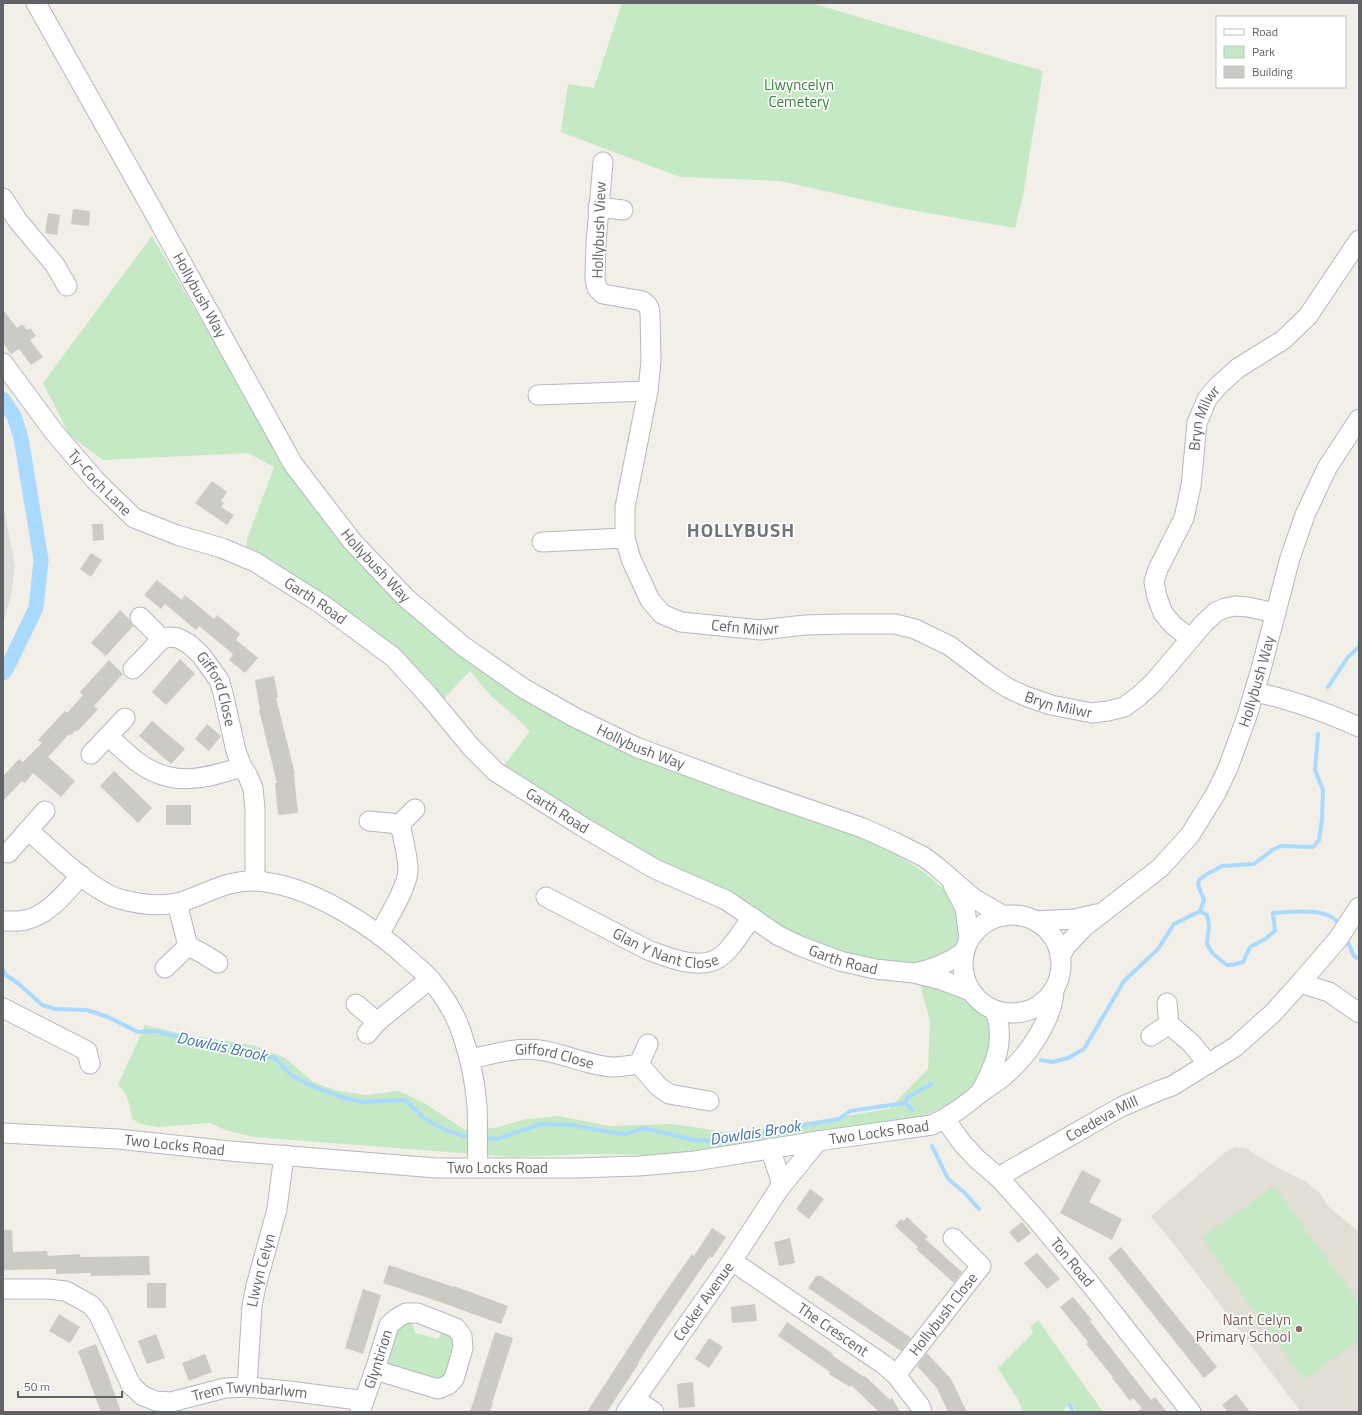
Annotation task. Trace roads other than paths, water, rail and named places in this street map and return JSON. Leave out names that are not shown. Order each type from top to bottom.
[{"type":"street","name":"Hollybush Way","points":[[36,3],[293,464],[352,541],[406,598],[469,650],[523,688],[574,717],[636,747],[744,787],[863,828],[914,852],[936,866],[973,898],[1004,916]]},
{"type":"street","name":"Hollybush View","points":[[603,162],[598,208],[595,279],[597,288],[604,294],[630,298]]},
{"type":"street","points":[[3,198],[18,221],[55,265],[67,286]]},
{"type":"street","points":[[598,208],[623,210]]},
{"type":"street","name":"Bryn Milwr","points":[[1190,638],[1172,625],[1163,613],[1157,597],[1154,582],[1161,562],[1184,518],[1191,486],[1197,423],[1207,399],[1219,385],[1238,368],[1283,340],[1308,316],[1359,240]]},
{"type":"street","name":"Cefn Milwr","points":[[630,298],[643,301],[648,306],[650,312],[651,360],[648,391],[625,507],[625,538],[631,559],[650,600],[662,614],[681,622],[761,630],[805,625],[843,624],[895,624],[915,629]]},
{"type":"street","name":"Ty-Coch Lane","points":[[3,362],[54,432],[96,481],[134,518],[177,536],[222,548],[255,562]]},
{"type":"street","points":[[538,395],[648,391]]},
{"type":"street","name":"Hollybush Way","points":[[1060,957],[1066,946],[1077,934],[1103,911],[1160,868],[1190,835],[1216,793],[1228,768],[1254,692],[1290,558],[1305,515],[1327,468],[1359,419]]},
{"type":"street","points":[[542,542],[625,538]]},
{"type":"street","name":"Garth Road","points":[[255,562],[323,605],[393,657],[428,695],[471,747],[496,772],[583,827],[655,869],[726,900],[779,936],[800,946],[840,961],[875,969],[914,973],[942,980],[971,991]]},
{"type":"street","name":"Bryn Milwr","points":[[915,629],[950,646],[967,660],[1008,688],[1051,705],[1092,713],[1124,707],[1139,696],[1154,682],[1190,638],[1216,612],[1235,606],[1248,607],[1276,613]]},
{"type":"street","points":[[133,670],[162,639],[140,617]]},
{"type":"street","name":"Gifford Close","points":[[162,639],[170,637],[178,638],[189,644],[212,668],[219,680],[236,751],[242,767],[253,788],[255,809],[255,881]]},
{"type":"street","points":[[1254,692],[1304,704],[1359,727]]},
{"type":"street","points":[[91,754],[124,718]]},
{"type":"street","points":[[108,736],[136,761],[155,772],[172,777],[192,779],[217,775],[242,767]]},
{"type":"street","points":[[400,824],[415,808]]},
{"type":"street","points":[[8,853],[45,811]]},
{"type":"street","points":[[369,821],[400,824]]},
{"type":"street","points":[[379,935],[405,885],[408,872],[408,859],[400,824]]},
{"type":"street","points":[[28,830],[81,876],[102,891],[118,899],[157,905],[177,903],[223,885],[255,881],[282,886],[308,895],[335,907],[396,946],[430,979],[449,1006],[462,1032],[470,1059],[477,1106],[477,1160]]},
{"type":"street","points":[[3,921],[20,921],[38,916],[55,904],[81,876]]},
{"type":"street","name":"Hollybush Way","points":[[949,877],[965,908],[967,945],[963,969],[965,979],[971,991],[982,1003],[995,1010],[1011,1013],[1031,1009],[1048,997],[1058,980],[1061,970],[1060,957],[1055,940],[1049,932],[1035,921],[1022,916],[1012,915],[992,919],[983,924],[967,945]]},
{"type":"street","name":"Glan Y Nant Close","points":[[546,897],[563,914],[648,950],[683,961],[701,963],[714,961],[724,955],[752,917]]},
{"type":"street","points":[[177,903],[188,946],[218,963]]},
{"type":"street","name":"Coedeva Mill","points":[[999,1178],[1121,1107],[1172,1086],[1235,1047],[1273,1013],[1301,982],[1338,939],[1359,907]]},
{"type":"street","name":"Hollybush Way","points":[[1035,921],[1075,919],[1103,911]]},
{"type":"street","name":"Garth Road","points":[[914,973],[946,964],[967,945]]},
{"type":"street","points":[[165,968],[188,946]]},
{"type":"street","points":[[356,1004],[372,1028],[430,979]]},
{"type":"street","points":[[1301,982],[1329,992],[1359,1013]]},
{"type":"street","name":"Two Locks Road","points":[[3,1133],[118,1139],[230,1151],[436,1168],[477,1160],[575,1168],[639,1166],[695,1161],[770,1148],[932,1125],[945,1119],[968,1104],[980,1093],[1005,1076],[1021,1059],[1039,1034],[1050,1015],[1054,998],[1054,989]]},
{"type":"street","points":[[1167,1003],[1169,1024],[1192,1044],[1208,1064]]},
{"type":"street","points":[[3,1008],[87,1051],[90,1064]]},
{"type":"street","name":"Two Locks Road","points":[[980,1093],[992,1070],[998,1046],[1000,1023],[995,1010]]},
{"type":"street","points":[[1151,1036],[1169,1024]]},
{"type":"street","points":[[648,1044],[638,1064],[658,1086],[669,1094],[709,1101]]},
{"type":"street","name":"Gifford Close","points":[[470,1059],[512,1050],[539,1050],[613,1067],[638,1064]]},
{"type":"street","name":"Ton Road","points":[[945,1119],[962,1143],[978,1160],[999,1178],[1036,1219],[1092,1286],[1191,1412]]},
{"type":"street","name":"Cocker Avenue","points":[[631,1406],[732,1261],[779,1189],[818,1141]]},
{"type":"street","points":[[770,1148],[781,1181],[779,1189]]},
{"type":"street","name":"Llwyn Celyn","points":[[247,1387],[252,1306],[277,1209],[284,1155]]},
{"type":"street","name":"Hollybush Close","points":[[896,1375],[981,1266],[953,1238]]},
{"type":"street","name":"The Crescent","points":[[732,1261],[883,1364],[896,1375],[920,1406],[922,1412]]},
{"type":"street","name":"Trem Twynbarlwm","points":[[3,1289],[48,1289],[66,1291],[91,1305],[99,1315],[131,1385],[143,1396],[171,1402],[225,1388],[247,1387],[289,1390],[358,1400],[362,1407]]},
{"type":"street","name":"Glyntirion","points":[[362,1407],[389,1325],[397,1318],[406,1313],[418,1313],[456,1328],[462,1336],[463,1348],[454,1379],[448,1385],[438,1389],[375,1370]]},
{"type":"street","points":[[631,1406],[654,1412]]},
{"type":"waterway","points":[[3,399],[14,416],[21,438],[41,560],[36,608],[7,668],[3,673]]},
{"type":"waterway","points":[[1328,687],[1348,657],[1359,647]]},
{"type":"waterway","points":[[1041,1060],[1053,1062],[1068,1058],[1084,1049],[1124,981],[1158,949],[1174,924],[1200,911],[1204,900],[1198,885],[1199,880],[1222,866],[1254,864],[1274,849],[1281,846],[1313,847],[1319,840],[1322,820],[1323,790],[1315,770],[1318,734]]},
{"type":"waterway","points":[[1200,911],[1207,915],[1209,926],[1207,944],[1213,954],[1227,965],[1243,962],[1250,947],[1265,939],[1275,931],[1273,913],[1300,911],[1319,913],[1328,915],[1340,926]]},
{"type":"waterway","points":[[1346,938],[1354,956],[1359,959]]},
{"type":"waterway","name":"Dowlais Brook","points":[[3,970],[6,975],[19,984],[42,1005],[55,1009],[87,1010],[108,1017],[138,1032],[152,1031],[227,1045],[253,1054],[275,1058],[291,1075],[316,1088],[344,1098],[362,1102],[404,1100],[423,1117],[434,1124],[453,1133],[472,1137]]},
{"type":"waterway","name":"Dowlais Brook","points":[[483,1138],[497,1139],[541,1124],[572,1125],[627,1134],[644,1128],[694,1140],[712,1141],[839,1119],[850,1111],[905,1103],[907,1098],[931,1084]]},
{"type":"waterway","name":"Dowlais Brook","points":[[905,1103],[912,1110]]},
{"type":"waterway","name":"Dowlais Brook","points":[[932,1146],[948,1179],[964,1192],[979,1209]]},
{"type":"waterway","name":"Dowlais Brook","points":[[1070,1405],[1073,1412]]},
{"type":"place","name":"Nant Celyn Primary School","points":[[1299,1329]]},
{"type":"district","name":"HOLLYBUSH","points":[[741,530]]},
{"type":"park label","name":"Llwyncelyn Cemetery","points":[[799,94]]}]
